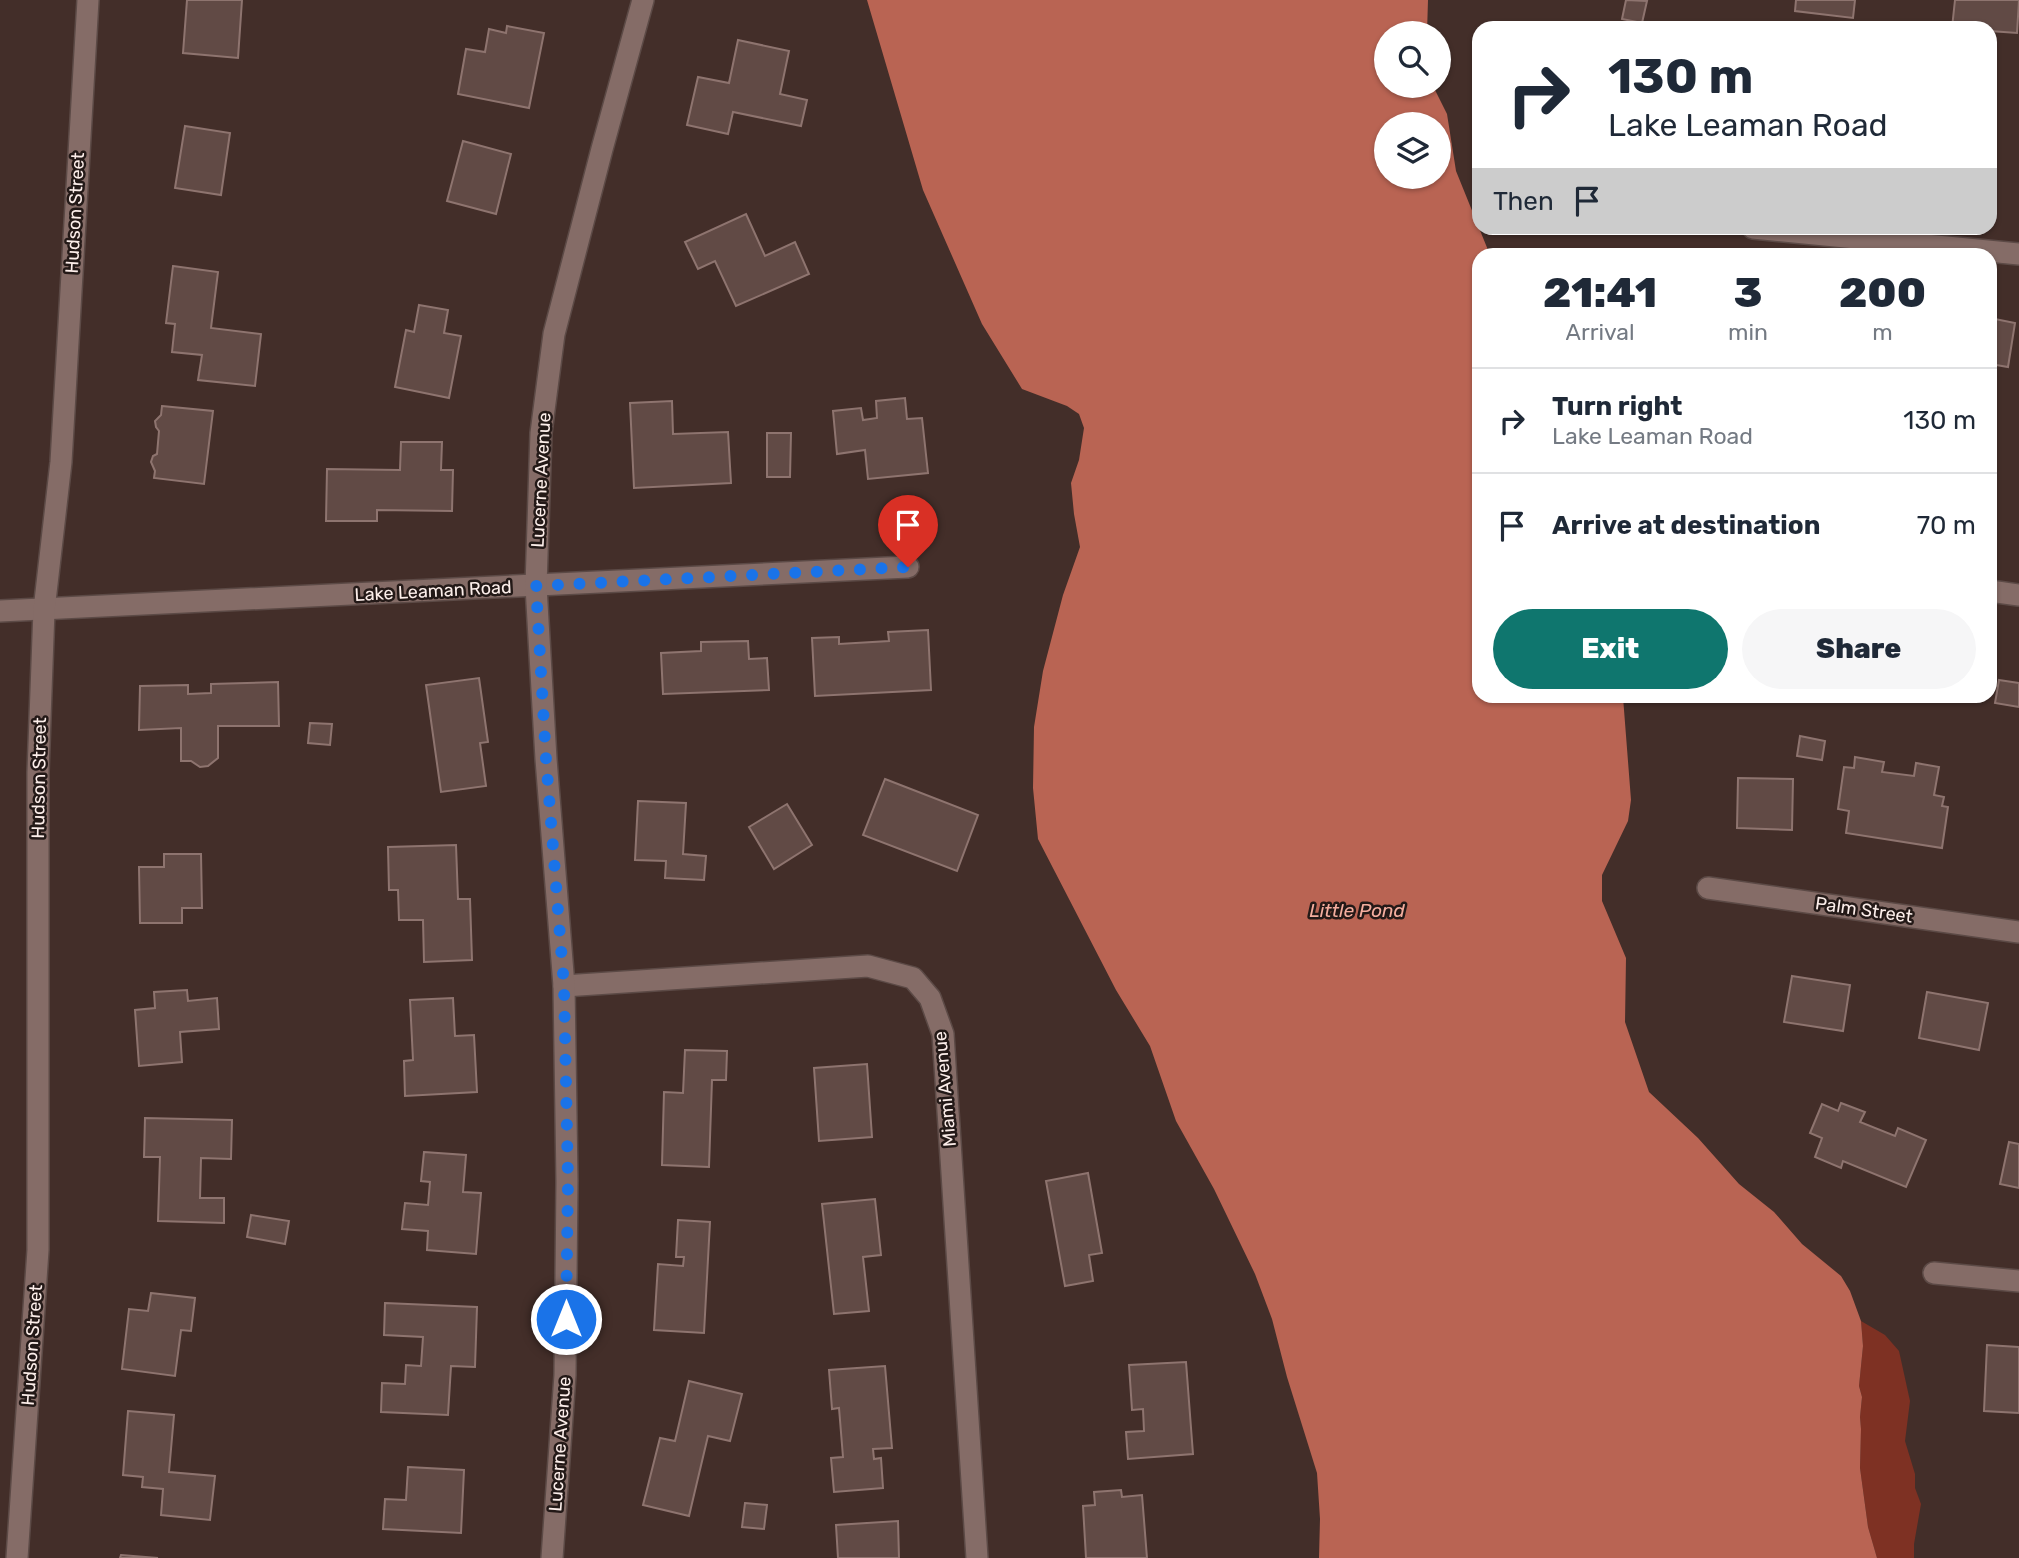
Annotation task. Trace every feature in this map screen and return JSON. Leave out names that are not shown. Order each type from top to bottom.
[{"type":"street","name":"Hudson Street","points":[[17,1558],[38,1250],[37,772],[44,610],[61,462],[88,0]]},
{"type":"street","name":"Lucerne Avenue","points":[[552,1558],[565,1375],[568,1181],[564,986],[546,759],[536,586],[541,433],[554,334],[643,0]]},
{"type":"street","points":[[1825,235],[1958,248]]},
{"type":"street","points":[[1997,252],[2019,254]]},
{"type":"street","name":"Lake Leaman Road","points":[[0,611],[908,567]]},
{"type":"street","points":[[1997,592],[2019,594]]},
{"type":"street","name":"Palm Street","points":[[1708,888],[2019,932]]},
{"type":"street","name":"Miami Avenue","points":[[564,986],[868,966],[913,978],[930,998],[943,1034],[977,1558]]},
{"type":"street","points":[[1934,1273],[2019,1281]]},
{"type":"shaded area","points":[[1861,1321],[1885,1335],[1899,1351],[1910,1401],[1905,1441],[1921,1504],[1914,1558],[1877,1558],[1868,1527],[1860,1468],[1862,1397],[1859,1386],[1863,1346]]},
{"type":"water","name":"Little Pond","points":[[867,0],[1428,0],[1427,21],[1374,21],[1374,98],[1439,98],[1446,112],[1374,112],[1374,189],[1451,189],[1451,139],[1456,171],[1472,211],[1472,235],[1482,235],[1487,248],[1472,248],[1472,703],[1623,703],[1631,800],[1628,821],[1602,875],[1602,901],[1626,958],[1625,1022],[1649,1092],[1698,1138],[1739,1184],[1774,1212],[1802,1244],[1841,1276],[1850,1291],[1861,1321],[1863,1346],[1859,1386],[1862,1397],[1860,1468],[1868,1527],[1877,1558],[1319,1558],[1317,1473],[1272,1319],[1255,1274],[1214,1189],[1176,1121],[1150,1046],[1116,990],[1038,839],[1033,788],[1034,727],[1043,671],[1063,595],[1080,547],[1071,483],[1079,460],[1084,428],[1079,414],[1067,406],[1022,389],[982,324],[923,190]]},
{"type":"building","points":[[187,0],[242,0],[238,58],[183,53]]},
{"type":"building","points":[[1626,0],[1647,1],[1642,21],[1622,19]]},
{"type":"building","points":[[1796,0],[1855,0],[1853,18],[1795,11]]},
{"type":"building","points":[[1955,0],[2019,0],[2017,33],[1997,32],[1997,21],[1953,21]]},
{"type":"building","points":[[507,26],[544,33],[529,108],[458,94],[466,49],[485,52],[489,29],[506,33]]},
{"type":"building","points":[[738,40],[789,51],[780,94],[807,100],[801,126],[733,112],[728,134],[687,125],[698,77],[729,83]]},
{"type":"building","points":[[185,126],[230,133],[221,195],[175,188]]},
{"type":"building","points":[[463,141],[511,154],[496,214],[447,201]]},
{"type":"building","points":[[746,214],[765,256],[795,242],[809,274],[736,306],[715,261],[698,269],[685,242]]},
{"type":"building","points":[[173,266],[218,272],[211,328],[261,334],[255,386],[198,380],[202,355],[172,352],[175,324],[166,323]]},
{"type":"building","points":[[419,305],[448,310],[444,333],[461,336],[449,398],[395,387],[406,330],[414,332]]},
{"type":"building","points":[[1997,319],[2015,323],[2008,367],[1997,365]]},
{"type":"building","points":[[905,398],[907,419],[922,418],[928,473],[868,479],[865,450],[837,454],[833,411],[861,408],[863,420],[877,418],[876,401]]},
{"type":"building","points":[[672,401],[673,434],[728,432],[731,483],[634,488],[630,403]]},
{"type":"building","points":[[162,406],[213,411],[204,484],[154,478],[155,471],[151,462],[157,454],[159,431],[155,421],[161,415]]},
{"type":"building","points":[[767,433],[791,433],[790,477],[767,477]]},
{"type":"building","points":[[401,442],[442,442],[441,470],[453,470],[452,511],[377,510],[377,521],[326,521],[327,469],[400,470]]},
{"type":"building","points":[[928,630],[931,690],[815,696],[812,638],[839,637],[839,644],[889,641],[888,632]]},
{"type":"building","points":[[748,641],[749,659],[767,658],[769,690],[663,694],[661,653],[701,651],[701,642]]},
{"type":"building","points":[[479,678],[488,742],[480,743],[486,786],[441,792],[426,685]]},
{"type":"building","points":[[1999,680],[2019,683],[2019,707],[1995,703]]},
{"type":"building","points":[[278,682],[279,726],[218,726],[218,758],[208,766],[200,767],[191,761],[181,761],[181,728],[139,730],[140,686],[188,685],[188,694],[211,693],[211,684]]},
{"type":"building","points":[[310,723],[332,724],[330,745],[308,743]]},
{"type":"building","points":[[1800,736],[1825,741],[1822,760],[1797,756]]},
{"type":"building","points":[[1855,757],[1884,762],[1882,772],[1914,776],[1916,763],[1939,767],[1934,795],[1944,797],[1942,806],[1948,807],[1942,848],[1846,833],[1849,811],[1838,809],[1844,767],[1854,768]]},
{"type":"building","points":[[1738,778],[1793,779],[1792,830],[1737,828]]},
{"type":"building","points":[[885,779],[978,815],[957,871],[863,835]]},
{"type":"building","points":[[638,801],[686,803],[683,854],[706,856],[704,880],[665,878],[666,861],[635,860]]},
{"type":"building","points":[[787,804],[812,845],[774,869],[749,827]]},
{"type":"building","points":[[456,845],[458,899],[470,899],[472,960],[424,962],[423,920],[399,920],[398,890],[389,890],[388,847]]},
{"type":"building","points":[[164,854],[201,854],[202,908],[182,908],[182,923],[140,923],[139,867],[164,867]]},
{"type":"building","points":[[1792,976],[1850,985],[1843,1031],[1784,1022]]},
{"type":"building","points":[[187,990],[188,1001],[217,998],[219,1029],[180,1032],[182,1062],[139,1066],[135,1010],[155,1008],[154,992]]},
{"type":"building","points":[[1927,992],[1988,1003],[1979,1050],[1919,1038]]},
{"type":"building","points":[[453,998],[455,1036],[474,1035],[477,1092],[405,1096],[404,1061],[413,1060],[410,1000]]},
{"type":"building","points":[[685,1050],[727,1051],[726,1080],[712,1080],[709,1167],[662,1165],[664,1092],[683,1093]]},
{"type":"building","points":[[867,1064],[872,1137],[819,1141],[814,1068]]},
{"type":"building","points":[[1841,1103],[1865,1112],[1860,1122],[1895,1136],[1898,1128],[1926,1140],[1906,1187],[1843,1161],[1841,1168],[1815,1157],[1822,1138],[1810,1133],[1822,1104],[1838,1111]]},
{"type":"building","points":[[145,1118],[232,1120],[231,1159],[201,1158],[200,1198],[224,1198],[224,1223],[158,1221],[160,1157],[144,1157]]},
{"type":"building","points":[[2009,1142],[2019,1144],[2019,1188],[2000,1184]]},
{"type":"building","points":[[424,1152],[466,1155],[463,1192],[481,1193],[476,1254],[427,1250],[428,1231],[402,1229],[405,1203],[428,1205],[430,1182],[421,1181]]},
{"type":"building","points":[[1088,1173],[1102,1253],[1089,1255],[1093,1281],[1065,1286],[1046,1181]]},
{"type":"building","points":[[875,1199],[881,1255],[863,1257],[869,1311],[834,1314],[822,1204]]},
{"type":"building","points":[[251,1215],[289,1221],[285,1244],[247,1237]]},
{"type":"building","points":[[678,1220],[710,1222],[704,1333],[654,1330],[658,1264],[683,1266],[684,1257],[676,1257]]},
{"type":"building","points":[[151,1293],[195,1298],[191,1331],[181,1330],[175,1376],[122,1369],[129,1309],[148,1311]]},
{"type":"building","points":[[385,1303],[477,1307],[475,1367],[451,1366],[448,1415],[381,1412],[382,1383],[405,1384],[406,1365],[421,1366],[423,1337],[384,1335]]},
{"type":"building","points":[[1987,1345],[2019,1347],[2019,1413],[1984,1411]]},
{"type":"building","points":[[1186,1362],[1193,1454],[1128,1459],[1126,1432],[1144,1431],[1143,1409],[1132,1410],[1129,1365]]},
{"type":"building","points":[[885,1366],[892,1448],[873,1449],[874,1459],[881,1458],[883,1488],[834,1492],[831,1458],[843,1457],[839,1408],[832,1409],[829,1370]]},
{"type":"building","points":[[689,1381],[742,1394],[730,1441],[708,1436],[689,1516],[643,1505],[660,1438],[675,1441]]},
{"type":"building","points":[[128,1411],[174,1415],[169,1472],[215,1476],[210,1520],[161,1515],[163,1489],[142,1487],[143,1477],[123,1475]]},
{"type":"building","points":[[408,1467],[464,1470],[461,1533],[383,1529],[385,1499],[406,1500]]},
{"type":"building","points":[[1121,1490],[1122,1497],[1142,1495],[1147,1558],[1086,1558],[1083,1506],[1095,1505],[1094,1492]]},
{"type":"building","points":[[745,1503],[767,1505],[764,1529],[742,1527]]},
{"type":"building","points":[[898,1521],[899,1558],[838,1558],[836,1525]]},
{"type":"building","points":[[121,1555],[158,1558],[120,1558]]},
{"type":"route","points":[[566,1319],[568,1181],[564,986],[546,759],[536,586],[908,567]]}]
